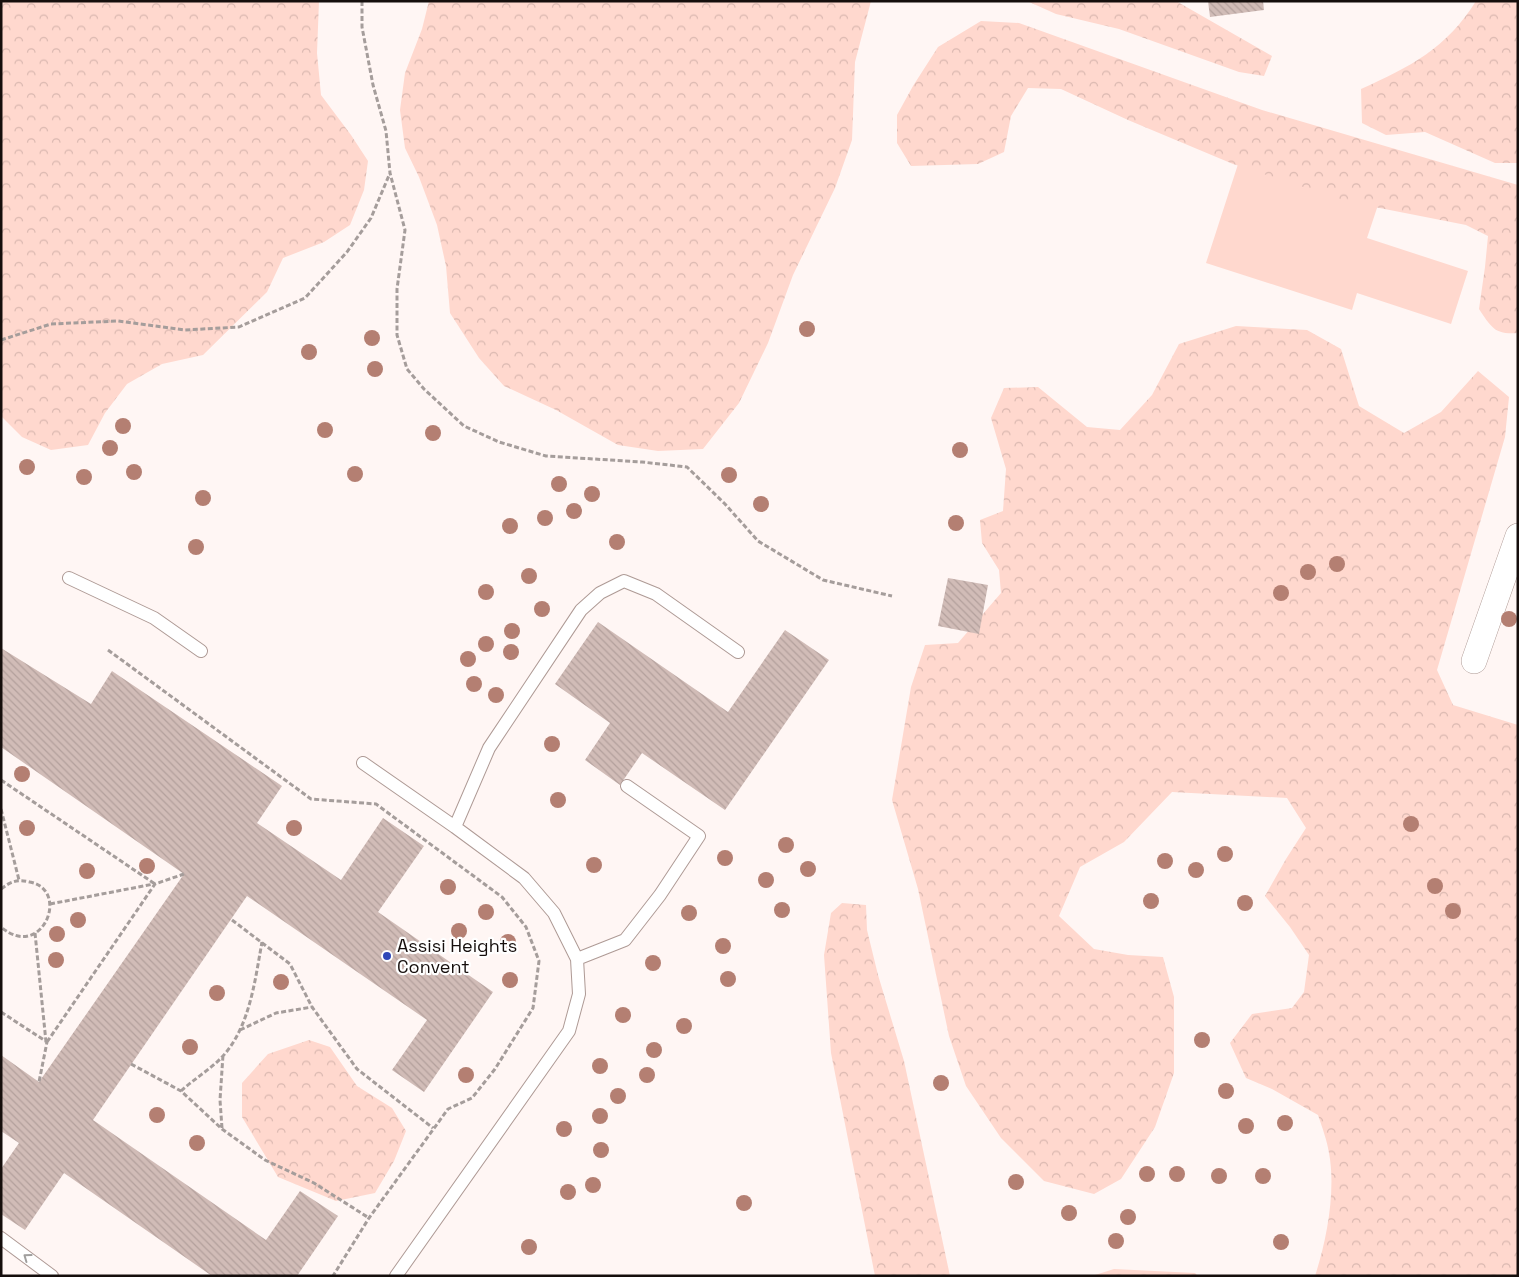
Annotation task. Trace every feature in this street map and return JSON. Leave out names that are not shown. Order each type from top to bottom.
[{"type":"street","points":[[1474,661],[1518,536]]},
{"type":"lane","points":[[69,578],[154,618],[201,651]]},
{"type":"lane","points":[[455,826],[490,748],[581,610],[600,593],[624,581],[656,594],[738,652]]},
{"type":"lane","points":[[363,763],[455,826],[524,878],[554,912],[577,960],[579,994],[569,1031],[396,1276]]},
{"type":"lane","points":[[577,960],[625,940],[660,895],[699,836],[627,786]]},
{"type":"lane","points":[[1,1238],[52,1276]]},
{"type":"path","points":[[362,1],[362,27],[372,85],[386,132],[390,173],[405,230],[396,289],[397,335],[407,369],[424,389],[464,426],[498,442],[546,456],[687,467],[725,504],[758,541],[823,580],[892,596]]},
{"type":"path","points":[[1,340],[51,324],[118,321],[185,330],[239,327],[305,298],[347,252],[371,218],[390,173]]},
{"type":"path","points":[[108,650],[311,799],[376,804],[502,897],[526,927],[539,961],[533,1008],[496,1069],[472,1098],[448,1109],[433,1128],[369,1218],[333,1276]]},
{"type":"path","points":[[1,780],[154,884]]},
{"type":"path","points":[[1,808],[19,880]]},
{"type":"path","points":[[50,904],[154,884],[184,874]]},
{"type":"path","points":[[1,888],[9,882],[19,880],[34,882],[47,895],[50,904],[49,916],[45,924],[35,933],[17,936],[8,933],[1,927]]},
{"type":"path","points":[[46,1042],[154,884]]},
{"type":"path","points":[[232,920],[290,964],[312,1007],[357,1069],[433,1128]]},
{"type":"path","points":[[35,933],[46,1042],[39,1082]]},
{"type":"path","points":[[180,1090],[223,1055],[240,1030],[254,988],[262,942]]},
{"type":"path","points":[[240,1030],[276,1013],[312,1007]]},
{"type":"path","points":[[1,1012],[46,1042]]},
{"type":"path","points":[[222,1129],[220,1100],[223,1055]]},
{"type":"path","points":[[132,1064],[180,1090],[222,1129],[265,1160],[314,1183],[369,1218]]},
{"type":"green space","points":[[1,1],[319,1],[317,53],[321,95],[368,161],[364,190],[350,225],[324,242],[283,258],[267,292],[203,355],[162,364],[127,384],[105,413],[88,445],[51,450],[22,437],[1,416]]},
{"type":"green space","points":[[429,1],[871,1],[855,62],[852,140],[835,188],[793,275],[768,343],[739,403],[703,449],[658,451],[618,445],[556,410],[504,386],[479,358],[450,313],[446,266],[437,225],[419,177],[405,148],[400,110],[405,73],[422,29]]},
{"type":"green space","points":[[1027,1],[1176,1],[1272,56],[1264,76],[1239,72],[1119,29],[1056,14]]},
{"type":"green space","points":[[1476,1],[1518,1],[1518,163],[1495,163],[1425,132],[1386,135],[1362,123],[1361,89],[1396,73],[1440,44],[1465,17]]},
{"type":"green space","points":[[981,21],[1019,23],[1262,110],[1518,185],[1518,333],[1504,333],[1494,328],[1479,309],[1488,236],[1466,225],[1349,202],[1233,164],[1128,120],[1061,89],[1028,88],[1011,116],[1004,152],[978,164],[911,166],[897,143],[897,115],[938,47]]},
{"type":"green space","points":[[1241,155],[1380,199],[1367,238],[1468,271],[1451,324],[1357,293],[1352,310],[1206,263]]},
{"type":"green space","points":[[1236,326],[1307,330],[1341,349],[1359,406],[1404,433],[1441,412],[1478,371],[1509,397],[1505,437],[1437,670],[1453,705],[1518,725],[1518,1276],[1315,1276],[1327,1231],[1331,1199],[1331,1167],[1328,1148],[1318,1115],[1272,1089],[1246,1078],[1230,1043],[1252,1014],[1292,1008],[1304,992],[1309,955],[1290,927],[1265,896],[1306,828],[1287,798],[1172,792],[1124,842],[1080,867],[1059,916],[1094,949],[1128,955],[1163,957],[1174,997],[1174,1073],[1155,1127],[1121,1179],[1094,1194],[1044,1181],[1001,1138],[966,1086],[949,1036],[918,889],[892,800],[911,687],[925,645],[958,643],[1001,593],[999,570],[982,543],[980,520],[1003,511],[1006,469],[991,418],[1004,388],[1038,387],[1087,427],[1120,430],[1152,395],[1179,344]]},
{"type":"green space","points":[[842,903],[866,905],[867,930],[878,975],[904,1061],[950,1276],[875,1276],[831,1053],[824,955],[831,913]]},
{"type":"green space","points":[[309,1040],[330,1047],[357,1086],[392,1108],[406,1131],[394,1161],[375,1193],[336,1201],[278,1177],[242,1117],[242,1083],[268,1054]]},
{"type":"green space","points":[[1114,1269],[1195,1273],[1198,1276],[1092,1276]]},
{"type":"building","points":[[1208,1],[1263,1],[1264,10],[1210,17]]},
{"type":"building","points":[[948,578],[988,585],[979,634],[938,626]]},
{"type":"building","points":[[598,622],[728,712],[785,630],[829,660],[725,810],[642,753],[620,785],[585,760],[610,723],[555,684]]},
{"type":"building","name":"Assisi Heights Convent","points":[[1,648],[91,704],[112,671],[282,786],[257,823],[341,880],[383,818],[424,846],[378,912],[493,992],[424,1092],[392,1070],[427,1020],[247,896],[93,1120],[266,1240],[300,1191],[338,1216],[297,1276],[212,1276],[64,1173],[25,1230],[1,1214],[1,1169],[19,1143],[1,1131],[1,1055],[39,1082],[184,874],[1,747]]},
{"type":"place","name":"Assisi Heights Convent","points":[[387,956]]}]
